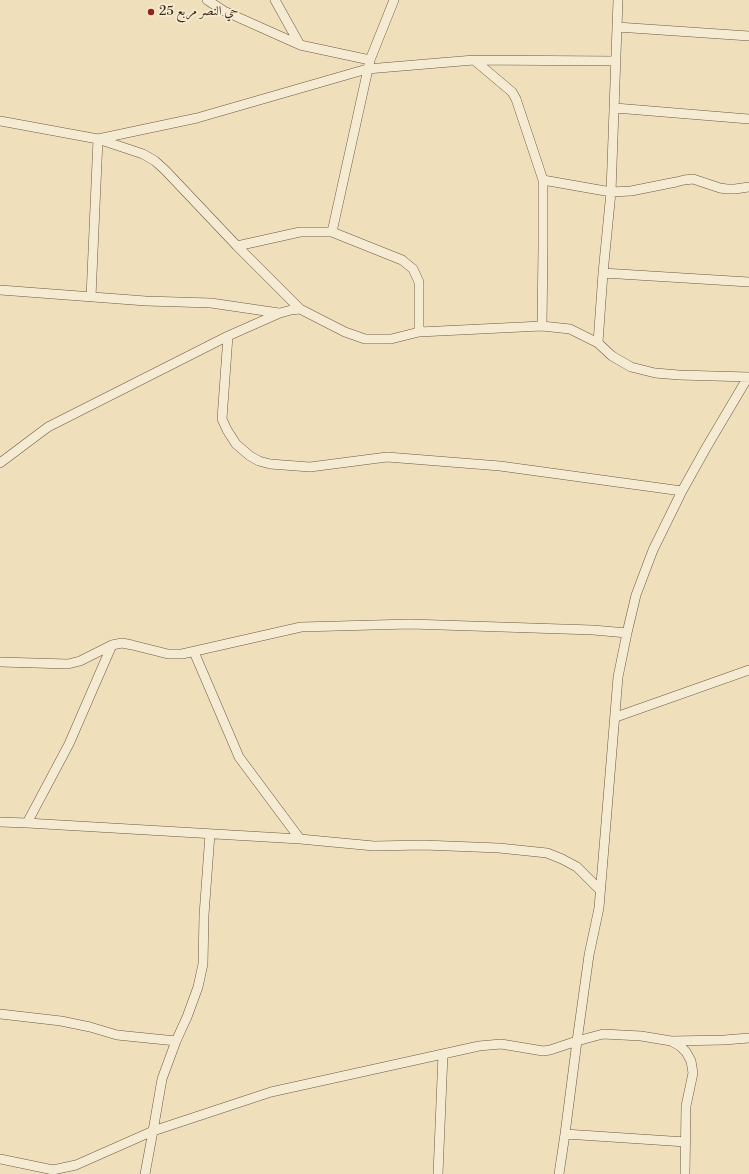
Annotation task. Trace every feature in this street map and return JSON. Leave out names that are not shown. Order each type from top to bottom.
[{"type":"street","points":[[207,0],[224,11],[300,45],[368,64]]},
{"type":"street","points":[[275,0],[300,45]]},
{"type":"street","points":[[332,232],[368,64],[394,0]]},
{"type":"street","points":[[598,343],[611,192],[618,0]]},
{"type":"street","points":[[617,27],[749,36]]},
{"type":"street","points":[[474,60],[512,92],[516,99],[542,180],[542,326]]},
{"type":"street","points":[[98,139],[197,118],[368,64],[474,60],[616,61]]},
{"type":"street","points":[[615,108],[749,119]]},
{"type":"street","points":[[0,121],[98,139],[143,154],[155,161],[300,309],[345,332],[365,338],[391,339],[419,332],[542,326],[570,329],[598,343],[612,356],[631,367],[656,373],[679,375],[749,377],[682,491],[653,550],[636,595],[618,677],[616,717],[598,908],[589,955],[559,1174]]},
{"type":"street","points":[[91,297],[98,139]]},
{"type":"street","points":[[542,180],[611,192],[631,191],[693,179],[720,188],[735,189],[749,187]]},
{"type":"street","points":[[237,246],[300,232],[332,232],[402,260],[413,269],[419,282],[419,332]]},
{"type":"street","points":[[603,273],[749,282]]},
{"type":"street","points":[[0,290],[146,301],[211,303],[280,313]]},
{"type":"street","points":[[0,464],[48,427],[228,336],[280,313],[300,309]]},
{"type":"street","points":[[228,336],[222,419],[226,430],[236,444],[250,456],[259,461],[270,464],[310,467],[387,457],[500,466],[682,491]]},
{"type":"street","points":[[0,662],[68,664],[80,661],[112,645],[122,643],[168,654],[182,654],[301,627],[410,624],[593,630],[627,633]]},
{"type":"street","points":[[27,823],[69,744],[112,645]]},
{"type":"street","points":[[194,652],[239,757],[300,839]]},
{"type":"street","points":[[616,717],[749,670]]},
{"type":"street","points":[[0,822],[300,839],[374,846],[423,845],[492,848],[548,853],[577,867],[600,890]]},
{"type":"street","points":[[145,1174],[162,1079],[176,1040],[196,994],[203,964],[204,915],[210,834]]},
{"type":"street","points":[[0,1014],[61,1020],[117,1035],[176,1040]]},
{"type":"street","points":[[0,1159],[53,1170],[65,1168],[76,1165],[153,1131],[271,1092],[479,1046],[501,1044],[543,1051],[603,1034],[642,1036],[671,1041],[749,1038]]},
{"type":"street","points":[[671,1041],[680,1046],[686,1052],[692,1066],[692,1081],[686,1106],[685,1174]]},
{"type":"street","points":[[438,1174],[443,1054]]},
{"type":"street","points":[[565,1134],[686,1142]]},
{"type":"place","name":"حي النصر مربع 25","points":[[151,12]]}]
